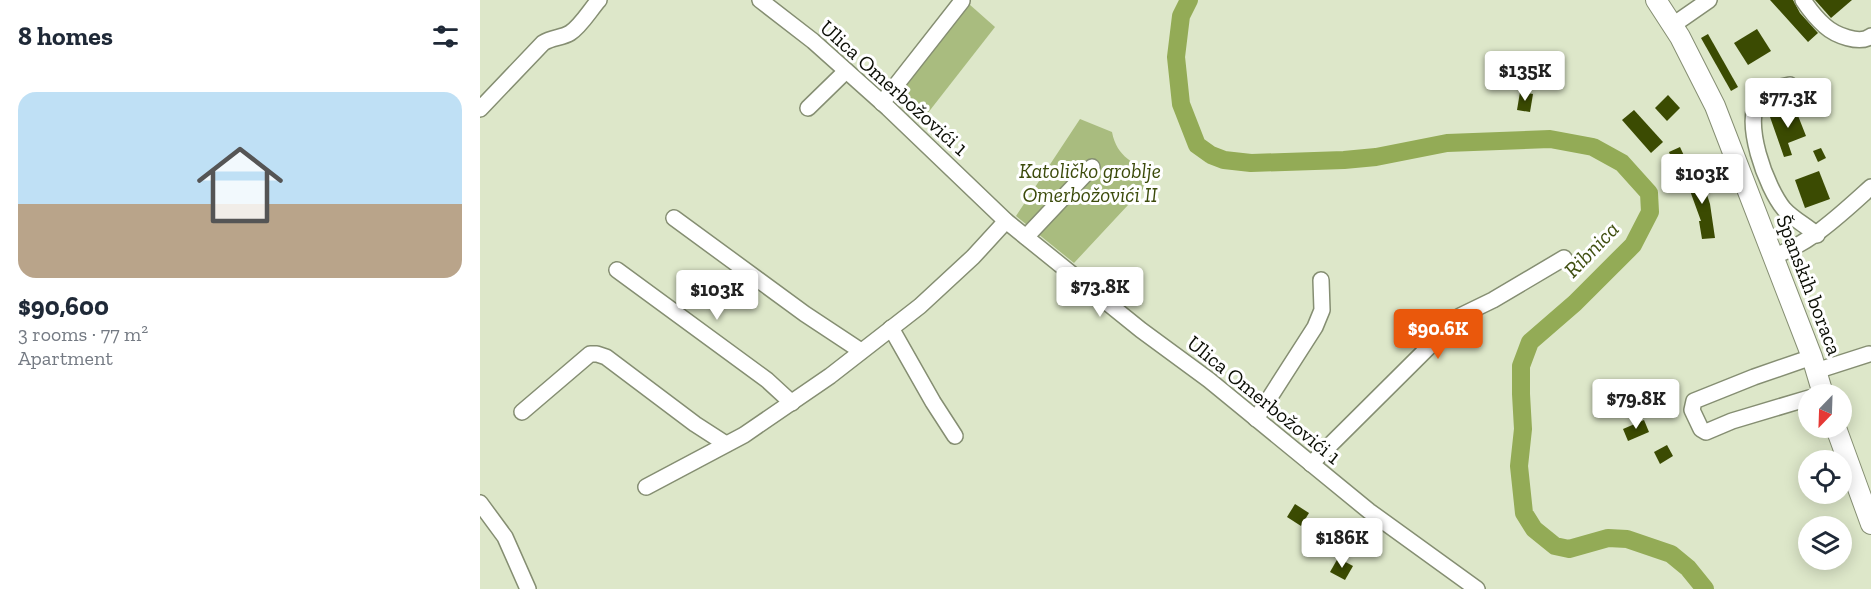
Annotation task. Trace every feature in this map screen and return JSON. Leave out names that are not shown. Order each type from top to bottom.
[{"type":"main road","name":"Španskih boraca","points":[[1656,0],[1673,25],[1715,106],[1820,384]]},
{"type":"main road","points":[[1840,438],[1871,524]]},
{"type":"street","points":[[480,109],[543,43],[572,32],[599,0]]},
{"type":"street","name":"Ulica Omerbožovići 1","points":[[760,0],[846,70],[1006,221],[1141,330],[1209,380],[1369,511],[1477,589]]},
{"type":"street","points":[[1673,25],[1709,0]]},
{"type":"street","points":[[1803,0],[1826,27],[1844,36],[1870,39]]},
{"type":"street","points":[[882,103],[962,1]]},
{"type":"street","points":[[808,108],[846,70]]},
{"type":"street","points":[[1790,85],[1768,90],[1759,98],[1754,107],[1753,129],[1758,154],[1771,191],[1785,211],[1817,235]]},
{"type":"street","points":[[1026,237],[1092,167]]},
{"type":"street","points":[[1772,257],[1791,250],[1817,235],[1871,188]]},
{"type":"street","points":[[674,219],[805,314],[861,351]]},
{"type":"street","points":[[646,487],[744,435],[792,403],[920,306],[973,257],[1006,221]]},
{"type":"street","points":[[1311,464],[1460,316],[1493,300],[1564,258]]},
{"type":"street","points":[[617,270],[699,328],[792,403]]},
{"type":"street","points":[[1256,419],[1315,327],[1322,310],[1321,280]]},
{"type":"street","points":[[891,328],[955,436]]},
{"type":"street","points":[[522,412],[590,354],[597,354],[606,357],[695,424],[726,444]]},
{"type":"street","points":[[1798,401],[1731,421],[1706,432],[1701,429],[1692,410],[1694,401],[1754,377],[1814,364],[1870,356]]},
{"type":"street","points":[[480,503],[504,537],[528,589]]},
{"type":"green space","points":[[969,4],[995,27],[920,123],[895,99]]},
{"type":"green space","name":"Katoličko groblje Omerbožovići II","points":[[1080,119],[1112,132],[1114,141],[1122,154],[1156,175],[1074,263],[1016,216]]},
{"type":"building","points":[[1770,0],[1793,0],[1800,13],[1818,33],[1808,42]]},
{"type":"building","points":[[1815,0],[1852,0],[1831,18]]},
{"type":"building","points":[[1757,29],[1771,51],[1748,65],[1734,43]]},
{"type":"building","points":[[1708,34],[1738,87],[1731,91],[1701,38]]},
{"type":"building","points":[[1520,92],[1533,94],[1530,112],[1517,110]]},
{"type":"building","points":[[1668,95],[1680,108],[1667,121],[1655,108]]},
{"type":"building","points":[[1795,108],[1806,136],[1788,143],[1792,155],[1784,157],[1770,117]]},
{"type":"building","points":[[1634,110],[1663,142],[1651,153],[1622,120]]},
{"type":"building","points":[[1680,147],[1687,162],[1675,167],[1669,152]]},
{"type":"building","points":[[1821,148],[1826,158],[1818,162],[1813,151]]},
{"type":"building","points":[[1819,171],[1830,199],[1805,208],[1795,180]]},
{"type":"building","points":[[1700,173],[1710,204],[1715,238],[1702,239],[1699,221],[1701,221],[1685,177]]},
{"type":"building","points":[[1660,389],[1666,403],[1651,409],[1645,395]]},
{"type":"building","points":[[1644,420],[1649,432],[1628,441],[1623,429]]},
{"type":"building","points":[[1667,445],[1673,456],[1660,464],[1654,452]]},
{"type":"building","points":[[1295,504],[1309,513],[1301,526],[1287,517]]},
{"type":"building","points":[[1338,558],[1353,566],[1345,580],[1330,572]]},
{"type":"waterway","name":"Ribnica","points":[[1189,0],[1181,16],[1176,57],[1181,104],[1197,145],[1211,155],[1224,160],[1251,163],[1344,160],[1376,157],[1447,143],[1550,139],[1593,147],[1622,163],[1649,193],[1650,212],[1633,245],[1575,303],[1530,342],[1521,366],[1523,429],[1519,466],[1524,513],[1534,529],[1555,546],[1569,549],[1608,538],[1627,539],[1671,554],[1688,568],[1705,589]]}]
